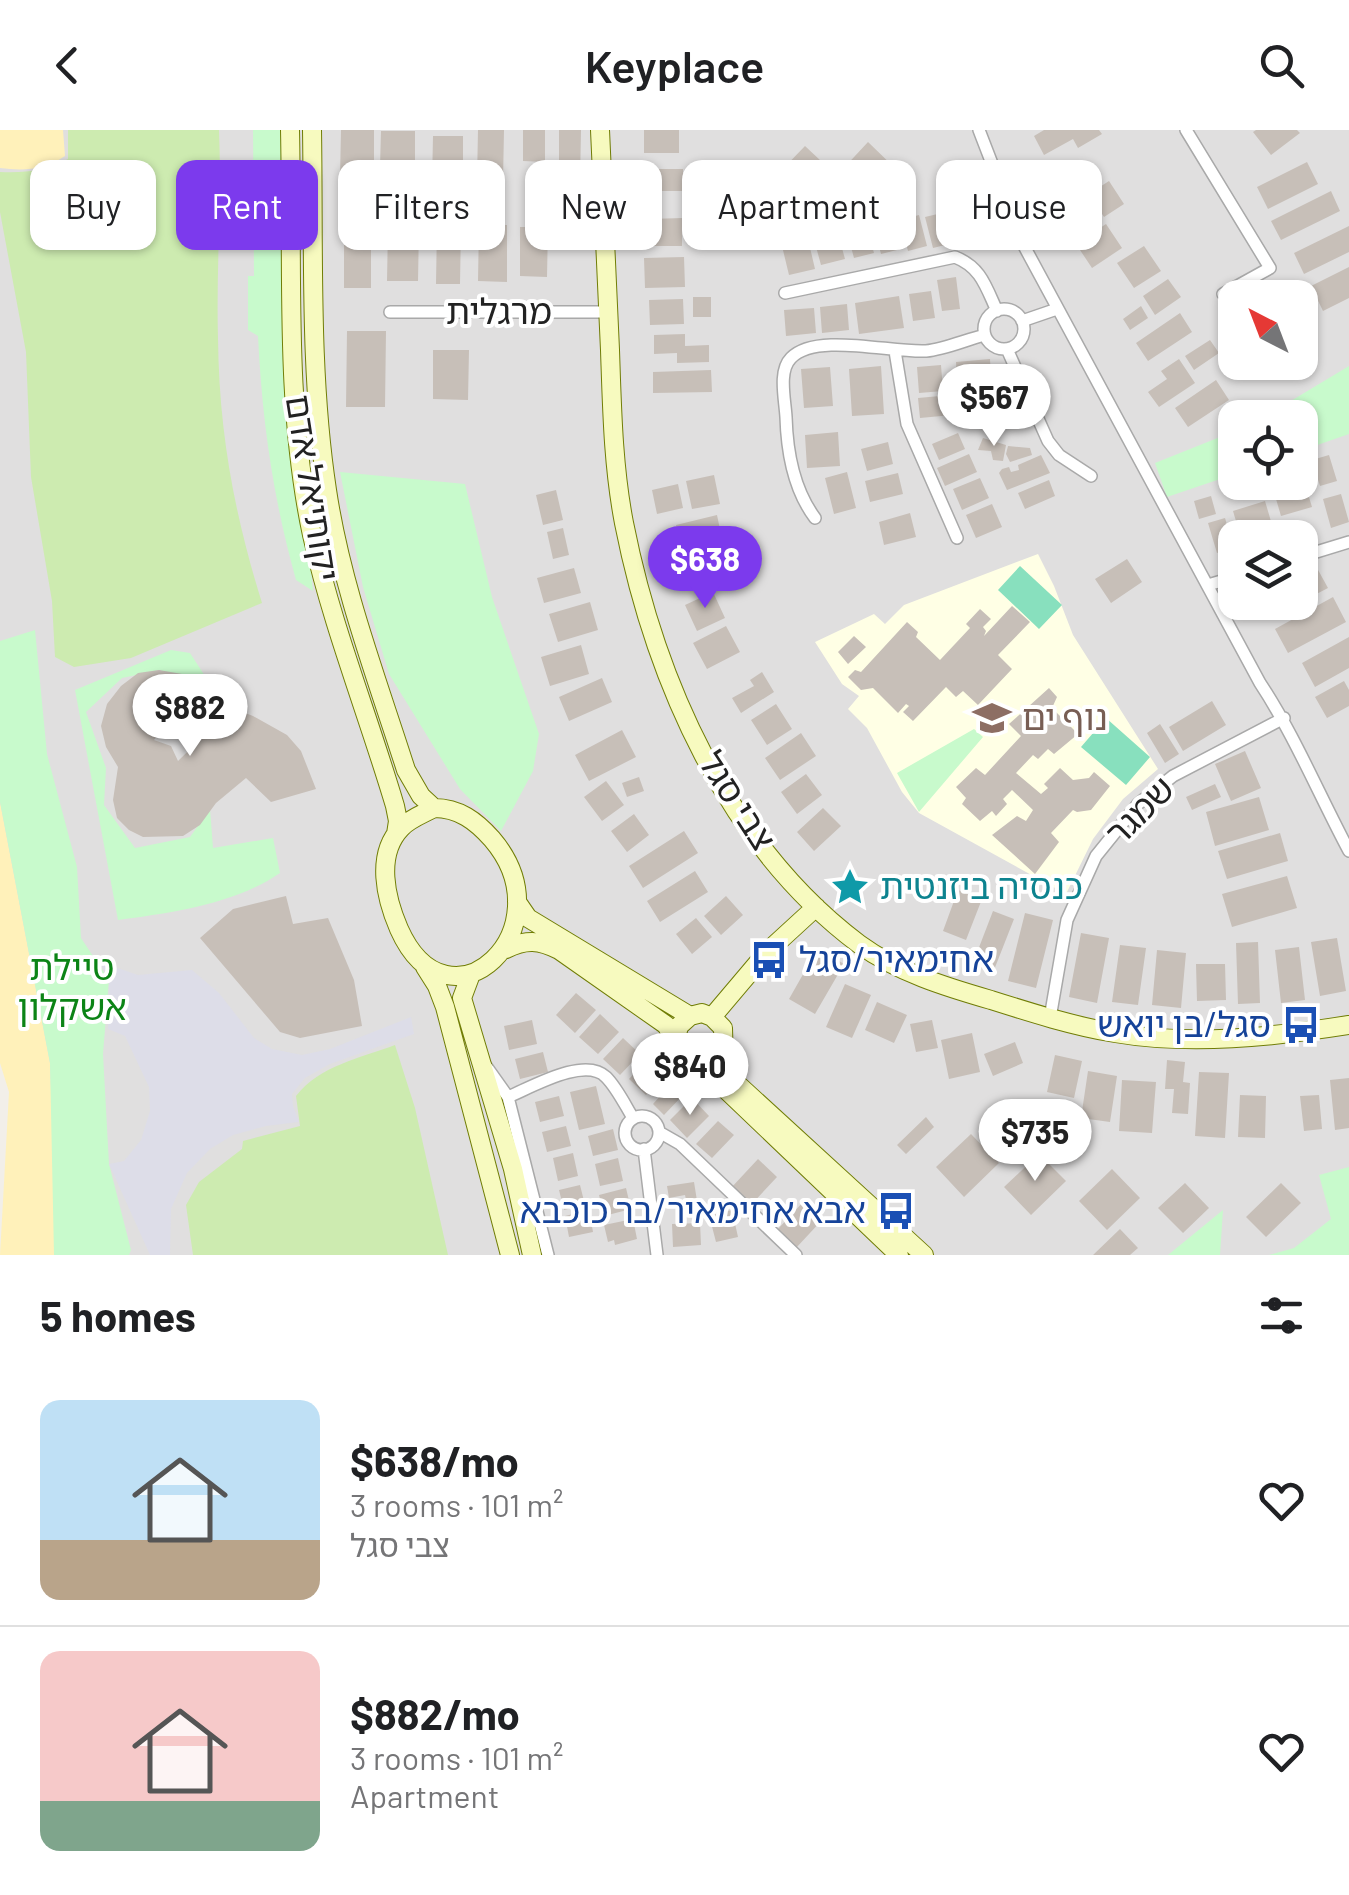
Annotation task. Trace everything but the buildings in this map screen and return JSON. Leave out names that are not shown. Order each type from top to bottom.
[{"type":"street","name":"יקותיאל אדם","points":[[290,130],[295,374],[299,440],[312,532],[340,641],[394,804],[396,834]]},
{"type":"street","name":"יקותיאל אדם","points":[[312,130],[316,388],[327,494],[352,598],[406,770],[421,796],[434,808]]},
{"type":"street","name":"צבי סגל","points":[[600,130],[615,463],[644,611],[687,718],[732,806],[816,907],[882,959],[948,988],[1117,1034],[1178,1038],[1251,1036],[1349,1025]]},
{"type":"street","points":[[978,130],[1023,244],[1349,851]]},
{"type":"street","points":[[1186,130],[1270,268],[1248,280]]},
{"type":"street","points":[[784,293],[955,257],[970,263],[982,276],[997,310]]},
{"type":"street","points":[[1022,322],[1057,309]]},
{"type":"street","points":[[997,310],[1014,312],[1022,322],[1021,338],[1007,349],[996,348],[985,335],[985,323],[997,310]]},
{"type":"street","name":"מרגלית","points":[[390,312],[608,312]]},
{"type":"street","points":[[814,518],[798,496],[786,425],[784,374],[792,356],[812,347],[842,345],[895,352],[931,350],[985,335]]},
{"type":"street","points":[[1007,349],[1048,441],[1058,456],[1091,476]]},
{"type":"street","points":[[895,352],[907,424],[957,538]]},
{"type":"street","points":[[1318,551],[1349,542]]},
{"type":"street","points":[[1208,585],[1218,582]]},
{"type":"street","name":"שמגר","points":[[1050,1018],[1066,920],[1096,856],[1138,804],[1173,776],[1279,720]]},
{"type":"street","points":[[510,1255],[445,1006],[438,986],[404,939],[389,900],[386,860],[396,834],[403,825],[434,808],[462,814],[500,848],[517,902],[528,918],[690,1016]]},
{"type":"street","points":[[1334,822],[1349,814]]},
{"type":"street","points":[[422,962],[440,973],[471,974],[490,965],[511,939],[517,902]]},
{"type":"street","points":[[712,1017],[767,952],[816,907]]},
{"type":"street","points":[[506,949],[523,941],[542,942],[656,1017],[676,1039],[684,1056],[697,1062],[899,1255]]},
{"type":"street","points":[[471,974],[462,998],[513,1169],[532,1255]]},
{"type":"street","points":[[676,1039],[679,1026],[690,1016],[712,1017],[723,1028],[724,1064],[734,1081],[924,1255]]},
{"type":"street","points":[[697,1062],[712,1059],[723,1046]]},
{"type":"street","points":[[480,1060],[508,1097],[548,1255]]},
{"type":"street","points":[[508,1097],[576,1070],[594,1068],[608,1078],[633,1118]]},
{"type":"street","points":[[659,1132],[653,1146],[644,1150],[634,1148],[627,1140],[626,1126],[633,1118],[652,1119],[659,1132],[680,1144],[793,1254]]},
{"type":"street","points":[[644,1150],[656,1255]]},
{"type":"shaded area","points":[[0,130],[1349,130],[1349,1255],[47,1255],[0,820]]},
{"type":"shaded area","name":"נוף ים","points":[[1038,554],[1073,635],[1158,769],[1123,799],[1093,839],[1066,894],[919,813],[902,792],[867,728],[848,709],[859,696],[842,684],[815,642],[874,614],[885,624],[904,605]]},
{"type":"shaded area","points":[[100,962],[138,975],[192,970],[219,993],[254,1038],[272,1049],[302,1055],[330,1049],[411,1017],[414,1034],[330,1064],[305,1078],[292,1094],[299,1122],[233,1135],[210,1149],[187,1173],[171,1209],[170,1255],[150,1255],[109,1164],[124,1161],[141,1140],[150,1111],[149,1087],[125,1036],[108,1029],[109,980]]},
{"type":"green space","points":[[68,130],[219,130],[220,160],[176,160],[176,250],[219,250],[219,373],[225,439],[243,537],[262,603],[131,658],[74,667],[55,657],[52,601],[31,477],[26,352],[0,212],[0,172],[30,171],[30,250],[156,250],[156,160],[68,159]]},
{"type":"green space","points":[[253,130],[283,130],[283,160],[253,160]]},
{"type":"green space","points":[[254,250],[282,250],[282,327],[288,339],[313,591],[296,580],[281,519],[262,398],[258,336],[248,330],[248,276],[254,276]]},
{"type":"green space","points":[[1349,366],[1349,434],[1318,445],[1318,400],[1292,400]]},
{"type":"green space","points":[[1218,438],[1218,480],[1167,497],[1155,463]]},
{"type":"green space","points":[[340,472],[465,484],[492,597],[539,734],[533,771],[501,831],[460,789],[389,674],[363,587]]},
{"type":"green space","points":[[1020,566],[1062,605],[1039,629],[998,590]]},
{"type":"green space","name":"טיילת אשקלון","points":[[35,630],[47,754],[77,867],[81,938],[109,980],[103,1054],[109,1164],[131,1250],[129,1255],[54,1255],[50,1063],[0,802],[0,641]]},
{"type":"green space","points":[[171,650],[190,653],[218,696],[188,742],[163,730],[192,692],[160,670],[122,678],[86,712],[106,768],[104,805],[135,848],[190,837],[210,809],[213,848],[273,838],[280,873],[223,900],[118,920],[75,690]]},
{"type":"green space","points":[[1106,718],[1150,757],[1126,785],[1081,747]]},
{"type":"green space","points":[[974,729],[983,737],[919,812],[897,773]]},
{"type":"green space","points":[[395,1045],[415,1108],[448,1255],[193,1255],[186,1205],[199,1182],[242,1149],[243,1141],[300,1126],[296,1096],[316,1077]]},
{"type":"green space","points":[[1349,1167],[1349,1255],[1269,1255],[1294,1248],[1331,1219],[1319,1175]]},
{"type":"green space","points":[[1223,1210],[1220,1255],[1168,1255]]},
{"type":"sand","points":[[0,130],[63,130],[65,156],[57,160],[30,160],[30,168],[0,168]]},
{"type":"sand","points":[[0,802],[50,1063],[57,1255],[0,1255],[9,1092],[0,1063]]},
{"type":"place","name":"נוף ים","points":[[992,718]]},
{"type":"place","name":"כנסיה ביזנטית","points":[[850,887]]},
{"type":"place","name":"אחימאיר/סגל","points":[[769,960]]},
{"type":"place","name":"סגל/בן יואש","points":[[1301,1025]]},
{"type":"place","name":"אבא אחימאיר/בר כוכבא","points":[[896,1211]]}]
